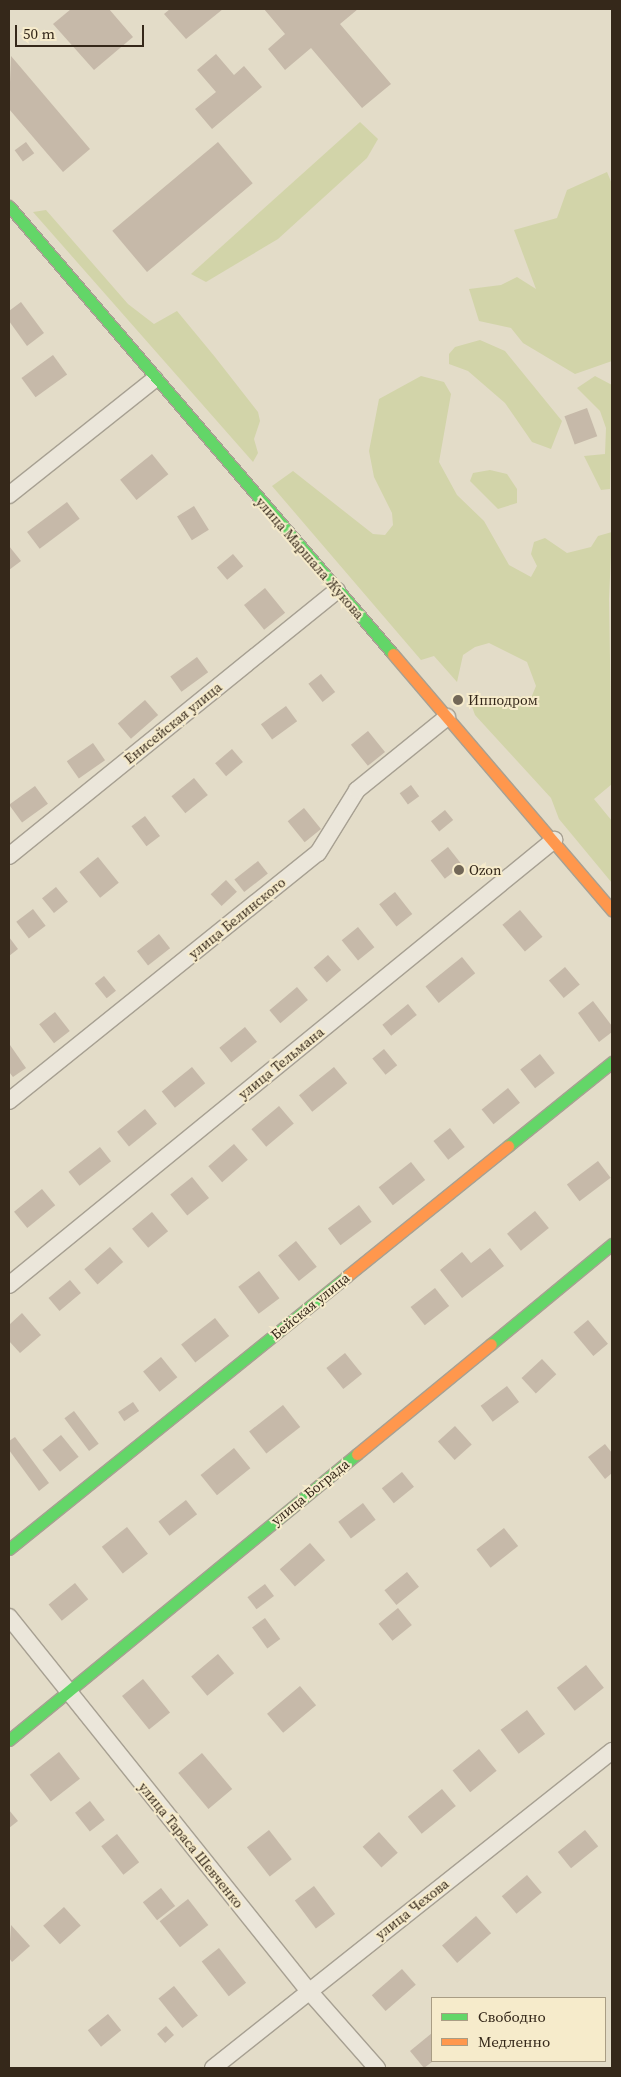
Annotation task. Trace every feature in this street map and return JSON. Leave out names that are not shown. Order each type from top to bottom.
[{"type":"street","name":"улица Маршала Жукова","points":[[9,206],[155,379],[554,840],[612,910]]},
{"type":"street","points":[[9,495],[155,379]]},
{"type":"street","name":"Енисейская улица","points":[[9,856],[337,590]]},
{"type":"street","name":"улица Белинского","points":[[9,1101],[318,853],[357,790],[447,717]]},
{"type":"street","name":"улица Тельмана","points":[[9,1286],[554,840]]},
{"type":"street","name":"Бейская улица","points":[[9,1549],[612,1062]]},
{"type":"street","name":"улица Бограда","points":[[9,1740],[612,1244]]},
{"type":"street","name":"улица Тараса Шевченко","points":[[9,1617],[309,1991],[378,2068]]},
{"type":"street","name":"улица Чехова","points":[[212,2068],[612,1751]]},
{"type":"green space","points":[[360,122],[378,139],[367,158],[278,239],[206,282],[191,274]]},
{"type":"green space","points":[[607,172],[612,184],[612,361],[575,374],[523,343],[511,328],[479,321],[469,289],[501,285],[517,277],[536,289],[514,230],[557,218],[567,190]]},
{"type":"green space","points":[[46,210],[128,304],[154,324],[177,311],[215,357],[258,412],[260,421],[254,439],[258,453],[253,462],[33,212]]},
{"type":"green space","points":[[480,340],[505,351],[562,421],[551,449],[532,442],[505,403],[468,371],[449,364],[449,354],[455,347]]},
{"type":"green space","points":[[421,376],[444,382],[451,394],[439,462],[457,495],[484,521],[509,565],[531,577],[537,566],[531,554],[534,542],[545,538],[567,553],[591,547],[598,536],[612,532],[609,599],[612,784],[594,799],[612,821],[612,883],[559,819],[551,798],[475,715],[471,704],[481,697],[519,702],[531,698],[536,686],[527,662],[489,643],[475,647],[463,655],[457,682],[434,656],[421,660],[272,486],[293,471],[373,534],[385,535],[393,525],[392,513],[374,477],[369,451],[379,399]]},
{"type":"green space","points":[[595,376],[612,385],[610,489],[601,490],[584,456],[605,454],[606,428],[600,411],[577,388]]},
{"type":"green space","points":[[490,470],[507,474],[517,489],[517,503],[498,509],[470,481],[473,473]]},
{"type":"building","points":[[71,9],[109,9],[133,37],[94,70],[53,24]]},
{"type":"building","points":[[170,9],[223,9],[186,39],[164,14]]},
{"type":"building","points":[[264,9],[358,9],[340,24],[391,84],[362,108],[311,48],[285,70],[268,49],[285,34]]},
{"type":"building","points":[[216,54],[234,75],[244,66],[262,87],[212,129],[195,109],[216,92],[197,70]]},
{"type":"building","points":[[11,56],[90,149],[63,172],[9,109]]},
{"type":"building","points":[[26,142],[34,153],[23,162],[15,150]]},
{"type":"building","points":[[218,142],[253,183],[147,272],[112,231]]},
{"type":"building","points":[[21,302],[44,333],[27,346],[9,321],[9,311]]},
{"type":"building","points":[[53,355],[67,374],[36,397],[21,378]]},
{"type":"building","points":[[587,408],[597,436],[575,444],[564,416]]},
{"type":"building","points":[[152,454],[168,474],[136,500],[120,480]]},
{"type":"building","points":[[67,502],[80,519],[40,549],[27,532]]},
{"type":"building","points":[[194,506],[209,530],[192,540],[177,517]]},
{"type":"building","points":[[9,546],[21,561],[9,570]]},
{"type":"building","points":[[233,554],[243,566],[227,580],[217,567]]},
{"type":"building","points":[[265,588],[285,613],[264,630],[244,605]]},
{"type":"building","points":[[197,657],[208,672],[181,692],[170,676]]},
{"type":"building","points":[[321,674],[335,692],[323,702],[308,684]]},
{"type":"building","points":[[145,700],[158,715],[131,739],[118,724]]},
{"type":"building","points":[[286,706],[297,721],[272,740],[261,724]]},
{"type":"building","points":[[368,731],[385,752],[368,766],[351,745]]},
{"type":"building","points":[[93,743],[105,760],[79,779],[67,761]]},
{"type":"building","points":[[232,749],[243,762],[226,776],[215,763]]},
{"type":"building","points":[[194,778],[208,795],[185,813],[171,796]]},
{"type":"building","points":[[411,785],[419,796],[408,805],[400,793]]},
{"type":"building","points":[[35,786],[48,804],[22,823],[9,805]]},
{"type":"building","points":[[304,808],[321,829],[305,842],[288,821]]},
{"type":"building","points":[[445,810],[453,820],[439,831],[431,821]]},
{"type":"building","points":[[145,816],[160,836],[146,846],[131,826]]},
{"type":"building","points":[[448,847],[462,865],[445,879],[431,861]]},
{"type":"building","points":[[98,857],[119,883],[100,898],[79,872]]},
{"type":"building","points":[[258,861],[268,874],[244,892],[234,879]]},
{"type":"building","points":[[226,880],[237,892],[222,906],[211,894]]},
{"type":"building","points":[[56,887],[68,902],[54,913],[42,898]]},
{"type":"building","points":[[395,892],[412,914],[396,926],[379,904]]},
{"type":"building","points":[[33,909],[46,926],[29,938],[16,922]]},
{"type":"building","points":[[520,910],[542,937],[525,952],[502,925]]},
{"type":"building","points":[[358,927],[374,947],[358,960],[342,940]]},
{"type":"building","points":[[159,934],[170,948],[148,965],[137,951]]},
{"type":"building","points":[[9,937],[18,949],[9,956]]},
{"type":"building","points":[[328,955],[341,970],[327,983],[314,967]]},
{"type":"building","points":[[462,957],[475,973],[439,1003],[425,987]]},
{"type":"building","points":[[565,967],[580,985],[564,998],[549,980]]},
{"type":"building","points":[[104,976],[116,991],[107,998],[95,984]]},
{"type":"building","points":[[297,987],[308,1000],[280,1023],[269,1010]]},
{"type":"building","points":[[593,1001],[612,1026],[612,1032],[599,1042],[578,1013]]},
{"type":"building","points":[[408,1004],[417,1015],[391,1036],[382,1025]]},
{"type":"building","points":[[55,1012],[70,1031],[54,1043],[39,1024]]},
{"type":"building","points":[[245,1027],[257,1042],[231,1063],[219,1048]]},
{"type":"building","points":[[10,1045],[26,1068],[13,1077],[9,1072]]},
{"type":"building","points":[[384,1049],[397,1065],[386,1075],[372,1058]]},
{"type":"building","points":[[540,1054],[555,1073],[535,1088],[520,1069]]},
{"type":"building","points":[[192,1067],[205,1083],[175,1108],[162,1092]]},
{"type":"building","points":[[334,1067],[347,1083],[312,1112],[299,1095]]},
{"type":"building","points":[[508,1088],[520,1103],[494,1124],[482,1109]]},
{"type":"building","points":[[279,1106],[294,1124],[266,1147],[251,1129]]},
{"type":"building","points":[[145,1109],[157,1124],[129,1146],[117,1132]]},
{"type":"building","points":[[450,1128],[465,1147],[448,1160],[433,1141]]},
{"type":"building","points":[[234,1144],[248,1160],[222,1182],[208,1166]]},
{"type":"building","points":[[100,1147],[111,1161],[80,1186],[68,1172]]},
{"type":"building","points":[[598,1161],[611,1178],[579,1201],[567,1184]]},
{"type":"building","points":[[411,1162],[425,1180],[393,1205],[379,1187]]},
{"type":"building","points":[[192,1177],[209,1198],[187,1216],[170,1195]]},
{"type":"building","points":[[42,1189],[55,1205],[27,1228],[14,1212]]},
{"type":"building","points":[[359,1205],[372,1222],[340,1245],[328,1228]]},
{"type":"building","points":[[535,1211],[549,1228],[521,1251],[507,1234]]},
{"type":"building","points":[[152,1212],[168,1231],[148,1248],[132,1229]]},
{"type":"building","points":[[296,1241],[317,1267],[299,1281],[278,1255]]},
{"type":"building","points":[[110,1247],[123,1262],[97,1284],[84,1269]]},
{"type":"building","points":[[490,1248],[504,1266],[462,1298],[440,1270],[462,1252],[471,1263]]},
{"type":"building","points":[[259,1271],[279,1298],[259,1314],[238,1287]]},
{"type":"building","points":[[70,1280],[81,1293],[59,1311],[49,1298]]},
{"type":"building","points":[[435,1288],[449,1306],[425,1325],[411,1307]]},
{"type":"building","points":[[22,1313],[41,1335],[20,1353],[9,1341],[9,1325]]},
{"type":"building","points":[[215,1318],[229,1336],[195,1363],[181,1344]]},
{"type":"building","points":[[588,1320],[608,1344],[593,1356],[573,1332]]},
{"type":"building","points":[[345,1353],[362,1374],[343,1389],[326,1368]]},
{"type":"building","points":[[161,1357],[177,1377],[159,1392],[143,1371]]},
{"type":"building","points":[[542,1359],[556,1374],[536,1393],[522,1378]]},
{"type":"building","points":[[507,1386],[519,1402],[493,1422],[481,1406]]},
{"type":"building","points":[[133,1402],[139,1411],[124,1421],[118,1412]]},
{"type":"building","points":[[283,1405],[300,1427],[266,1454],[249,1431]]},
{"type":"building","points":[[74,1411],[99,1444],[89,1451],[64,1418]]},
{"type":"building","points":[[455,1426],[472,1445],[455,1460],[438,1441]]},
{"type":"building","points":[[61,1435],[79,1457],[60,1472],[42,1450]]},
{"type":"building","points":[[15,1437],[49,1483],[39,1491],[9,1450],[9,1441]]},
{"type":"building","points":[[605,1444],[612,1453],[612,1473],[605,1479],[588,1457]]},
{"type":"building","points":[[234,1448],[250,1468],[217,1495],[201,1475]]},
{"type":"building","points":[[402,1472],[414,1487],[394,1503],[382,1488]]},
{"type":"building","points":[[186,1500],[197,1514],[170,1536],[158,1522]]},
{"type":"building","points":[[363,1503],[376,1520],[351,1538],[338,1522]]},
{"type":"building","points":[[127,1527],[148,1554],[123,1573],[102,1547]]},
{"type":"building","points":[[504,1528],[518,1546],[491,1568],[476,1550]]},
{"type":"building","points":[[310,1543],[325,1560],[295,1587],[280,1569]]},
{"type":"building","points":[[407,1572],[419,1587],[396,1605],[384,1590]]},
{"type":"building","points":[[75,1583],[88,1599],[62,1621],[49,1604]]},
{"type":"building","points":[[265,1584],[274,1596],[256,1609],[247,1597]]},
{"type":"building","points":[[398,1608],[412,1625],[392,1641],[379,1624]]},
{"type":"building","points":[[265,1618],[280,1639],[267,1648],[252,1627]]},
{"type":"building","points":[[218,1654],[234,1673],[207,1696],[191,1676]]},
{"type":"building","points":[[586,1665],[604,1688],[575,1711],[557,1688]]},
{"type":"building","points":[[143,1679],[170,1712],[149,1729],[122,1696]]},
{"type":"building","points":[[300,1686],[316,1705],[283,1733],[267,1714]]},
{"type":"building","points":[[527,1710],[545,1734],[519,1754],[501,1730]]},
{"type":"building","points":[[479,1749],[497,1771],[470,1792],[453,1770]]},
{"type":"building","points":[[59,1752],[80,1779],[51,1802],[30,1775]]},
{"type":"building","points":[[202,1753],[232,1789],[208,1809],[178,1773]]},
{"type":"building","points":[[442,1789],[456,1806],[422,1834],[408,1817]]},
{"type":"building","points":[[90,1801],[105,1820],[90,1832],[75,1813]]},
{"type":"building","points":[[9,1810],[18,1821],[9,1828]]},
{"type":"building","points":[[269,1830],[292,1859],[270,1876],[247,1847]]},
{"type":"building","points":[[585,1830],[598,1846],[571,1868],[558,1852]]},
{"type":"building","points":[[379,1832],[398,1853],[381,1868],[363,1847]]},
{"type":"building","points":[[117,1834],[139,1862],[123,1875],[101,1846]]},
{"type":"building","points":[[527,1875],[542,1893],[517,1914],[502,1896]]},
{"type":"building","points":[[314,1886],[335,1914],[316,1928],[295,1900]]},
{"type":"building","points":[[161,1888],[175,1906],[157,1920],[143,1902]]},
{"type":"building","points":[[188,1899],[208,1925],[180,1947],[160,1921]]},
{"type":"building","points":[[64,1907],[81,1926],[60,1944],[43,1926]]},
{"type":"building","points":[[476,1916],[491,1933],[457,1963],[442,1946]]},
{"type":"building","points":[[11,1925],[30,1946],[12,1962],[9,1958]]},
{"type":"building","points":[[219,1948],[246,1983],[229,1996],[202,1962]]},
{"type":"building","points":[[402,1969],[416,1985],[386,2011],[372,1995]]},
{"type":"building","points":[[174,1986],[198,2016],[182,2028],[158,1999]]},
{"type":"building","points":[[108,2014],[121,2030],[101,2047],[88,2030]]},
{"type":"building","points":[[166,2026],[174,2035],[165,2043],[157,2034]]},
{"type":"building","points":[[431,2034],[432,2062],[424,2068],[410,2051]]},
{"type":"traffic: fast","points":[[9,206],[393,654]]},
{"type":"traffic: fast","points":[[508,1146],[612,1062]]},
{"type":"traffic: fast","points":[[491,1344],[612,1244]]},
{"type":"traffic: fast","points":[[9,1549],[347,1276]]},
{"type":"traffic: fast","points":[[9,1740],[357,1454]]},
{"type":"traffic: slow","points":[[393,654],[612,910]]},
{"type":"traffic: slow","points":[[347,1276],[508,1146]]},
{"type":"traffic: slow","points":[[357,1454],[491,1344]]},
{"type":"place","name":"Ипподром","points":[[458,700]]},
{"type":"place","name":"Ozon","points":[[459,870]]}]
